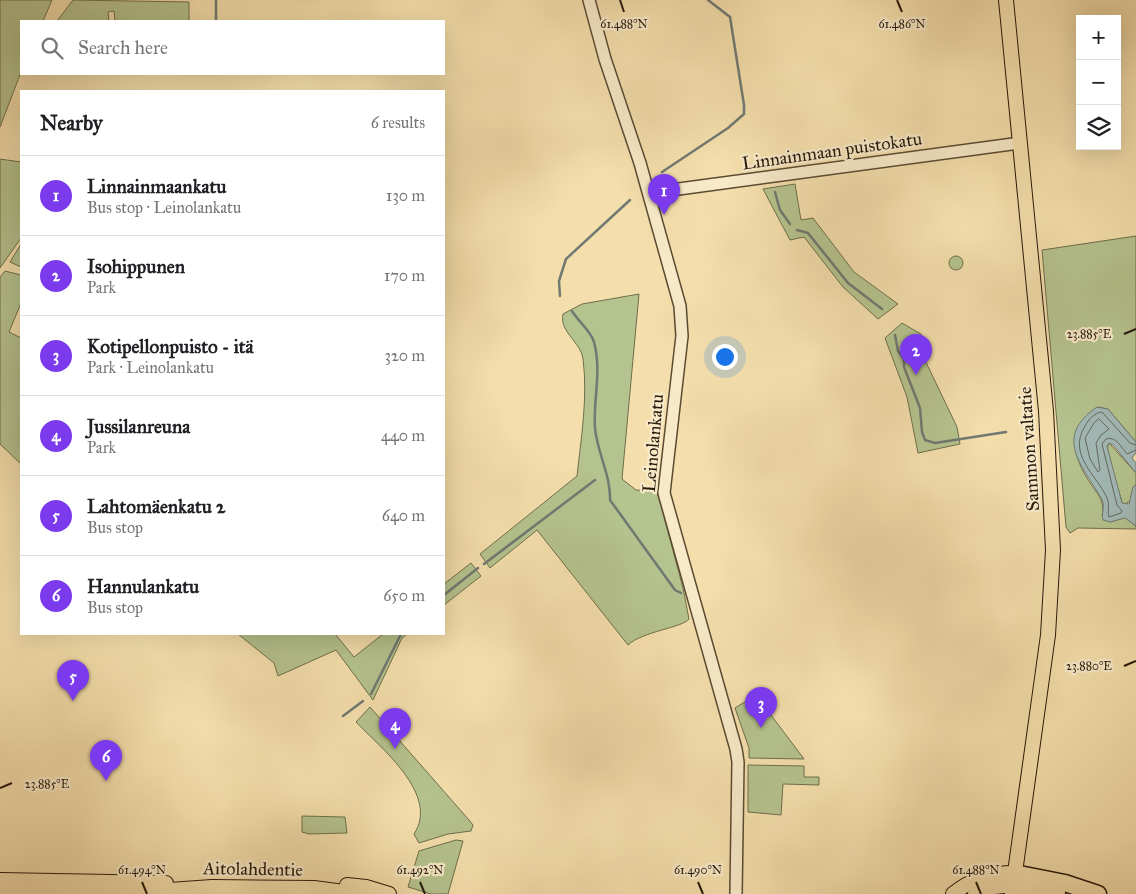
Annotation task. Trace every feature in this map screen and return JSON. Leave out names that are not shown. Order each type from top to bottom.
[{"type":"highway","points":[[1013,884],[1065,883],[1098,894]]},
{"type":"highway","points":[[1013,884],[1038,892],[1064,894]]},
{"type":"main road","name":"Sammon valtatie","points":[[1006,0],[1050,461],[1053,550],[1048,635],[1013,884]]},
{"type":"main road","points":[[953,894],[977,880],[1004,873],[1013,884]]},
{"type":"main road","name":"Aitolahdentie","points":[[0,880],[127,881],[165,883],[191,887]]},
{"type":"main road","points":[[981,894],[994,887],[1013,884]]},
{"type":"main road","name":"Aitolahdentie","points":[[0,890],[127,893],[191,887],[314,888],[351,885],[366,887],[389,894]]},
{"type":"main road","name":"Aitolahdentie","points":[[314,888],[359,894]]},
{"type":"street","name":"Leinolankatu","points":[[588,0],[649,192],[678,298],[682,322],[664,493],[736,749],[738,762],[736,894]]},
{"type":"street","name":"Linnainmaan puistokatu","points":[[649,192],[1020,142]]},
{"type":"green space","points":[[0,0],[52,0],[43,20],[20,20],[20,75],[0,127]]},
{"type":"green space","points":[[73,0],[189,2],[189,20],[115,20],[114,11],[108,12],[109,20],[58,20]]},
{"type":"green space","points":[[0,159],[20,162],[20,239],[0,268]]},
{"type":"green space","points":[[795,184],[801,220],[813,218],[854,272],[898,304],[878,319],[843,287],[804,237],[790,240],[763,189]]},
{"type":"green space","points":[[1136,236],[1136,442],[1108,409],[1098,407],[1089,414],[1077,430],[1075,448],[1081,468],[1101,500],[1102,516],[1110,522],[1125,517],[1136,526],[1136,529],[1078,528],[1070,533],[1066,527],[1042,250]]},
{"type":"green space","points":[[20,246],[20,267],[10,262]]},
{"type":"green space","points":[[953,256],[959,256],[963,263],[959,270],[953,270],[949,266],[949,260]]},
{"type":"green space","points":[[5,271],[20,275],[20,305],[9,332],[20,338],[20,463],[0,444],[0,277]]},
{"type":"green space","points":[[639,294],[622,479],[636,490],[657,491],[683,588],[689,619],[679,625],[643,636],[628,645],[537,530],[490,568],[480,554],[577,476],[585,388],[583,359],[578,347],[564,326],[563,314],[582,304]]},
{"type":"green space","points":[[902,323],[921,334],[922,354],[957,427],[960,444],[918,453],[907,397],[885,338]]},
{"type":"green space","points":[[1109,443],[1136,473],[1136,485],[1133,487],[1131,500],[1124,505],[1108,454]]},
{"type":"green space","points":[[471,563],[481,576],[445,604],[445,583]]},
{"type":"green space","points":[[239,635],[336,635],[354,657],[382,635],[406,635],[402,638],[373,700],[336,650],[278,676],[274,663]]},
{"type":"green space","points":[[756,695],[804,759],[749,758],[749,748],[735,708]]},
{"type":"green space","points":[[370,707],[469,820],[473,825],[471,831],[448,834],[419,843],[414,834],[420,819],[419,804],[414,788],[392,759],[356,722]]},
{"type":"green space","points":[[748,765],[804,766],[804,777],[819,777],[819,785],[783,784],[781,815],[748,812]]},
{"type":"green space","points":[[302,816],[345,817],[347,833],[309,834],[302,832]]},
{"type":"green space","points":[[456,840],[463,841],[448,894],[431,894],[408,887],[419,851]]},
{"type":"water","points":[[1097,407],[1108,409],[1136,442],[1136,453],[1132,458],[1136,463],[1136,473],[1113,445],[1109,443],[1107,446],[1122,503],[1129,504],[1133,487],[1136,485],[1136,526],[1125,518],[1110,522],[1103,520],[1102,501],[1075,451],[1076,429],[1084,418]]},
{"type":"waterway","points":[[216,0],[216,20]]},
{"type":"waterway","points":[[662,172],[728,128],[744,114],[730,17],[708,0]]},
{"type":"waterway","points":[[775,192],[780,210],[790,224]]},
{"type":"waterway","points":[[560,296],[559,281],[566,259],[630,200]]},
{"type":"waterway","points":[[797,230],[808,233],[848,283],[882,309]]},
{"type":"waterway","points":[[572,311],[594,342],[597,364],[595,428],[610,491],[610,500],[675,590],[681,593]]},
{"type":"waterway","points":[[895,335],[898,351],[904,359],[904,367],[920,408],[922,432],[925,440],[935,443],[1006,432]]},
{"type":"waterway","points":[[484,564],[595,480]]},
{"type":"waterway","points":[[445,594],[478,568]]},
{"type":"waterway","points":[[371,694],[400,635]]},
{"type":"waterway","points":[[343,716],[363,701]]},
{"type":"place","name":"Linnainmaankatu","points":[[664,215]]},
{"type":"place","name":"Isohippunen","points":[[916,375]]},
{"type":"place","name":"Lahtomäenkatu 2","points":[[73,701]]},
{"type":"place","name":"Kotipellonpuisto - itä","points":[[761,728]]},
{"type":"place","name":"Jussilanreuna","points":[[395,749]]},
{"type":"place","name":"Hannulankatu","points":[[106,781]]}]
